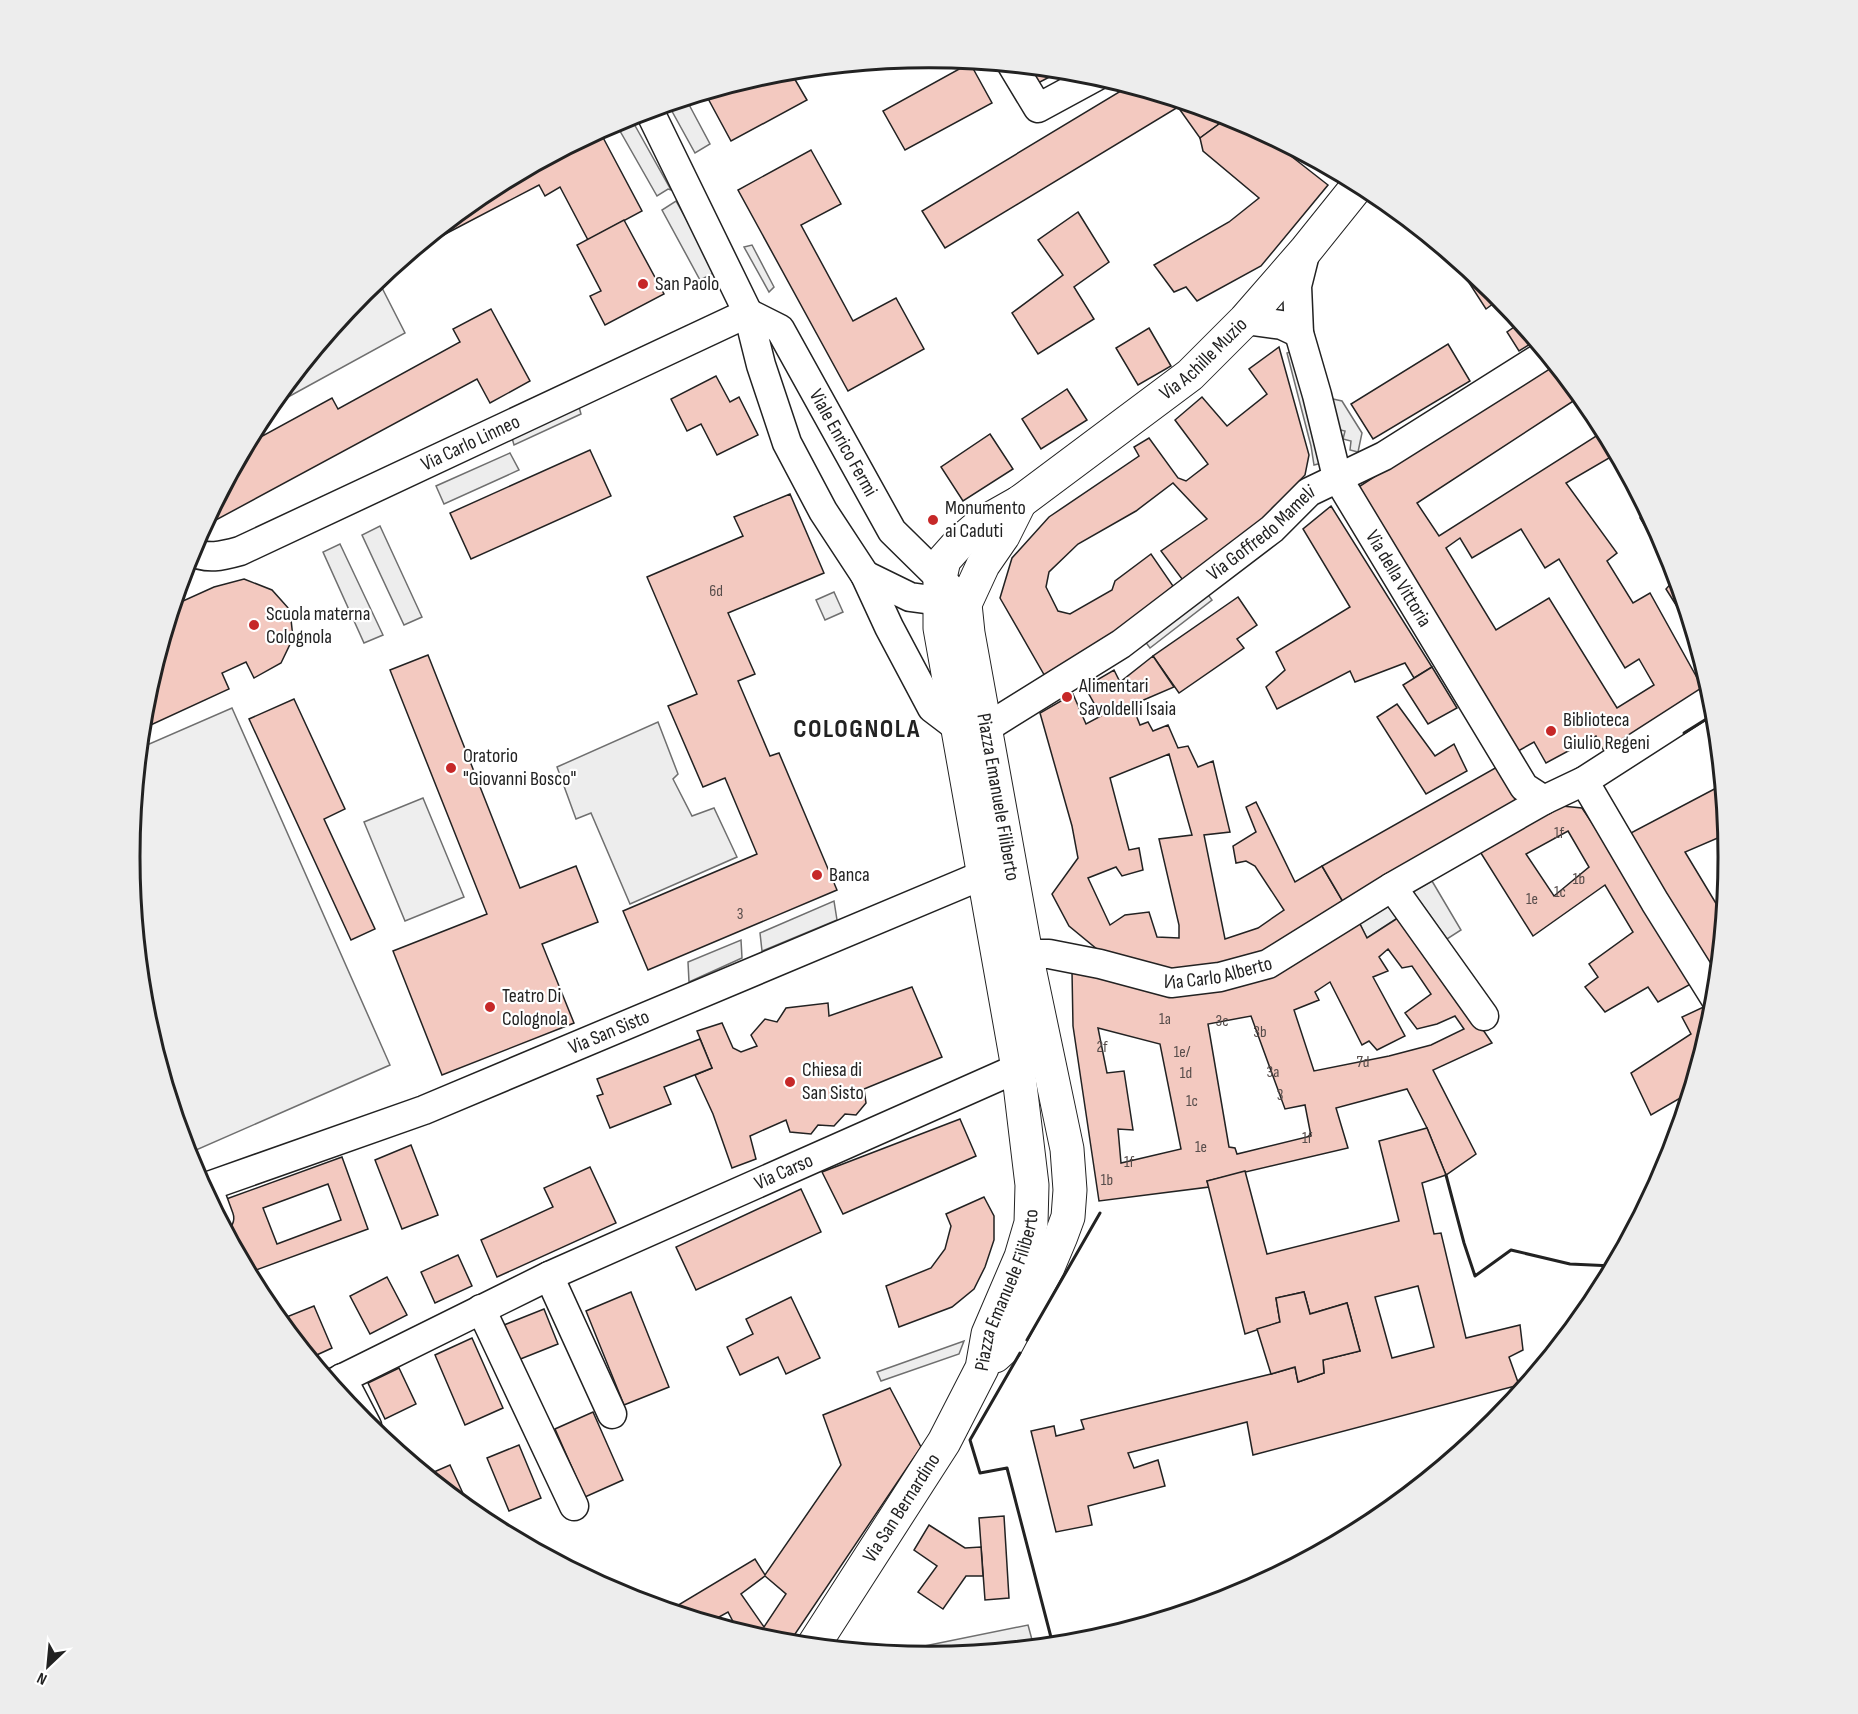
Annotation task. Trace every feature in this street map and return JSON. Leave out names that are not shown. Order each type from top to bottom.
[{"type":"main road","name":"Via Achille Muzio","points":[[948,595],[944,560],[960,542],[981,524],[1020,502],[1190,375],[1245,320],[1353,191]]},
{"type":"main road","name":"Piazza Emanuele Filiberto","points":[[948,595],[940,628],[972,728],[997,872],[1032,1185],[1031,1223],[1022,1257],[988,1334],[982,1368]]},
{"type":"main road","name":"Piazza Emanuele Filiberto","points":[[982,1368],[1005,1347],[1048,1267],[1068,1216],[1070,1190],[1067,1149],[1026,954],[997,872]]},
{"type":"main road","name":"Via San Bernardino","points":[[818,1639],[944,1442],[982,1368]]},
{"type":"street","points":[[1017,72],[1038,108],[1084,83]]},
{"type":"street","points":[[653,118],[748,313],[761,365],[787,443],[823,511],[865,575],[889,627],[932,708],[972,728]]},
{"type":"street","name":"Via della Vittoria","points":[[1306,250],[1297,286],[1299,333],[1338,477],[1524,787],[1544,800]]},
{"type":"street","name":"Via Carlo Linneo","points":[[200,555],[209,557],[240,551],[748,313]]},
{"type":"street","name":"Viale Enrico Fermi","points":[[748,313],[780,330],[892,531],[948,595]]},
{"type":"street","points":[[1245,320],[1282,325],[1299,333]]},
{"type":"street","name":"Via Goffredo Mameli","points":[[972,728],[1121,644],[1272,529],[1309,492],[1384,456],[1540,358]]},
{"type":"street","points":[[865,575],[910,597],[948,595]]},
{"type":"street","name":"Via Carlo Alberto","points":[[1026,954],[1049,954],[1100,964],[1171,983],[1220,977],[1268,964],[1392,887],[1544,800],[1584,781],[1703,704]]},
{"type":"street","points":[[1584,781],[1707,986]]},
{"type":"street","name":"Via San Sisto","points":[[212,1186],[424,1110],[997,872]]},
{"type":"street","points":[[1392,887],[1484,1016]]},
{"type":"street","name":"Via Carso","points":[[338,1381],[549,1276],[1018,1068]]},
{"type":"street","points":[[549,1276],[612,1414]]},
{"type":"street","points":[[481,1309],[574,1506]]},
{"type":"shaded area","points":[[689,105],[710,144],[695,153],[672,110]]},
{"type":"shaded area","points":[[635,125],[671,190],[668,189],[657,196],[620,131]]},
{"type":"shaded area","points":[[676,201],[716,272],[700,280],[662,210]]},
{"type":"shaded area","points":[[752,245],[774,287],[769,292],[744,247]]},
{"type":"shaded area","points":[[382,288],[405,333],[288,397],[335,336]]},
{"type":"shaded area","points":[[1294,351],[1322,463],[1314,465],[1287,353]]},
{"type":"shaded area","points":[[1333,399],[1342,401],[1362,433],[1358,452],[1350,450],[1351,441],[1343,439],[1345,431],[1336,429],[1329,418]]},
{"type":"shaded area","points":[[579,407],[581,414],[514,445],[512,438]]},
{"type":"shaded area","points":[[510,453],[519,470],[444,504],[436,486]]},
{"type":"shaded area","points":[[380,526],[422,617],[404,625],[362,535]]},
{"type":"shaded area","points":[[340,544],[383,635],[364,643],[323,552]]},
{"type":"shaded area","points":[[834,592],[843,612],[825,620],[816,600]]},
{"type":"shaded area","points":[[1206,592],[1212,600],[1150,648],[1144,640]]},
{"type":"shaded area","points":[[232,708],[390,1065],[196,1150],[181,1111],[166,1061],[146,960],[141,909],[140,857],[141,805],[148,745]]},
{"type":"shaded area","points":[[658,722],[678,774],[673,779],[692,816],[714,808],[737,857],[630,904],[591,813],[576,819],[557,767]]},
{"type":"shaded area","points":[[423,798],[464,897],[405,921],[364,822]]},
{"type":"shaded area","points":[[1432,881],[1461,930],[1447,939],[1413,892]]},
{"type":"shaded area","points":[[834,901],[837,920],[762,951],[760,933]]},
{"type":"shaded area","points":[[1389,902],[1402,915],[1367,938],[1358,920]]},
{"type":"shaded area","points":[[741,940],[742,958],[689,982],[688,962]]},
{"type":"shaded area","points":[[964,1341],[959,1354],[881,1381],[877,1372]]},
{"type":"shaded area","points":[[1028,1625],[1032,1640],[981,1645],[925,1646]]},
{"type":"building","points":[[960,69],[973,69],[992,103],[905,150],[883,111]]},
{"type":"building","points":[[1033,74],[1049,77],[1038,83]]},
{"type":"building","points":[[795,79],[807,100],[731,141],[708,99]]},
{"type":"building","points":[[1120,91],[1177,107],[945,248],[922,211]]},
{"type":"building","points":[[1178,108],[1220,124],[1200,138]]},
{"type":"building","points":[[1220,124],[1290,155],[1328,185],[1261,266],[1197,301],[1186,287],[1174,292],[1154,265],[1229,222],[1259,198],[1203,151],[1200,138]]},
{"type":"building","points":[[604,138],[642,211],[588,240],[560,187],[545,196],[539,185],[442,236],[534,173]]},
{"type":"building","points":[[811,150],[841,204],[801,225],[853,321],[896,298],[924,349],[848,391],[738,190]]},
{"type":"building","points":[[1078,212],[1109,262],[1074,287],[1094,319],[1038,354],[1012,313],[1063,275],[1038,240]]},
{"type":"building","points":[[624,220],[664,294],[605,325],[590,296],[601,291],[577,245]]},
{"type":"building","points":[[1467,279],[1492,304],[1486,309]]},
{"type":"building","points":[[491,309],[530,381],[490,403],[477,379],[216,520],[245,462],[261,437],[332,398],[338,409],[460,342],[453,329]]},
{"type":"building","points":[[1514,327],[1530,344],[1519,351],[1507,332]]},
{"type":"building","points":[[1149,328],[1171,366],[1138,385],[1116,348]]},
{"type":"building","points":[[1448,344],[1470,381],[1373,439],[1351,404]]},
{"type":"building","points":[[1279,347],[1309,455],[1305,475],[1262,520],[1185,583],[1161,551],[1207,519],[1173,483],[1136,511],[1078,544],[1049,572],[1046,587],[1058,611],[1070,614],[1112,590],[1115,581],[1151,554],[1173,586],[1104,645],[1046,678],[1000,598],[1012,558],[1049,517],[1139,456],[1134,447],[1149,438],[1178,478],[1186,481],[1208,464],[1175,420],[1202,397],[1227,426],[1267,394],[1249,369]]},
{"type":"building","points":[[1546,365],[1573,401],[1417,503],[1439,536],[1596,436],[1610,457],[1566,483],[1617,553],[1607,561],[1633,603],[1650,593],[1698,679],[1702,697],[1607,757],[1596,736],[1546,763],[1534,742],[1513,754],[1354,490]],"holes":[[[1521,529],[1545,568],[1559,559],[1625,668],[1639,659],[1654,685],[1617,708],[1549,598],[1496,630],[1446,548],[1460,538],[1472,558]]]},
{"type":"building","points":[[716,376],[730,402],[739,397],[758,435],[717,455],[701,424],[687,431],[671,399]]},
{"type":"building","points":[[1067,389],[1087,420],[1041,449],[1022,419]]},
{"type":"building","points":[[990,434],[1013,469],[963,501],[941,467]]},
{"type":"building","points":[[590,450],[611,496],[471,559],[450,513]]},
{"type":"building","points":[[790,494],[824,573],[728,613],[755,674],[738,681],[770,756],[779,753],[837,890],[648,970],[623,911],[757,854],[725,778],[703,787],[668,706],[697,694],[647,577],[743,536],[734,517]]},
{"type":"building","points":[[1331,506],[1432,667],[1414,678],[1405,663],[1355,682],[1350,671],[1277,709],[1266,687],[1285,670],[1276,652],[1350,607],[1303,529]]},
{"type":"building","points":[[244,579],[272,590],[290,610],[293,638],[281,663],[254,678],[246,662],[222,673],[229,689],[151,725],[166,653],[182,602],[214,587]]},
{"type":"building","points":[[1670,585],[1679,610],[1666,589]]},
{"type":"building","points":[[1238,597],[1257,625],[1237,639],[1244,648],[1179,693],[1153,656]]},
{"type":"building","name":"Oratorio \"Giovanni Bosco\"","points":[[428,655],[520,888],[576,866],[598,922],[542,944],[574,1023],[442,1075],[393,951],[487,914],[390,670]]},
{"type":"building","points":[[1153,656],[1174,687],[1132,705],[1140,725],[1148,722],[1153,731],[1168,725],[1178,748],[1188,746],[1198,767],[1213,761],[1230,832],[1204,835],[1225,939],[1258,928],[1284,910],[1255,866],[1246,861],[1236,863],[1233,846],[1256,832],[1246,807],[1256,802],[1295,882],[1322,866],[1346,907],[1256,960],[1166,972],[1103,954],[1069,926],[1052,894],[1078,858],[1072,826],[1040,713],[1073,694],[1086,724],[1101,716],[1085,687],[1114,670],[1120,682]],"holes":[[[1169,754],[1192,835],[1159,839],[1179,925],[1179,938],[1157,937],[1149,912],[1125,915],[1110,925],[1088,878],[1116,867],[1122,876],[1143,870],[1139,848],[1129,850],[1110,778]]]},
{"type":"building","points":[[1432,667],[1457,708],[1428,724],[1403,685]]},
{"type":"building","points":[[294,699],[345,809],[324,819],[375,929],[351,940],[249,719]]},
{"type":"building","points":[[1397,704],[1435,756],[1454,744],[1467,771],[1426,794],[1377,717]]},
{"type":"building","points":[[1497,767],[1520,808],[1346,907],[1322,866]]},
{"type":"building","points":[[1715,788],[1718,838],[1685,852],[1717,905],[1710,971],[1627,835]]},
{"type":"building","points":[[1562,806],[1582,808],[1698,980],[1658,1002],[1648,987],[1605,1012],[1585,987],[1598,977],[1589,964],[1633,932],[1605,885],[1533,936],[1479,850]],"holes":[[[1568,831],[1589,867],[1554,896],[1526,854]]]},
{"type":"building","points":[[1404,914],[1492,1043],[1433,1070],[1476,1154],[1446,1175],[1427,1128],[1407,1089],[1336,1108],[1348,1148],[1207,1181],[1209,1187],[1099,1201],[1073,1026],[1072,971],[1262,980],[1358,920],[1367,938]],"holes":[[[1388,949],[1402,968],[1412,966],[1431,994],[1405,1013],[1417,1029],[1455,1016],[1464,1029],[1431,1045],[1314,1071],[1294,1010],[1319,1000],[1315,992],[1330,982],[1362,1045],[1369,1041],[1377,1050],[1405,1036],[1373,977],[1388,971],[1379,957]],[[1251,1016],[1285,1109],[1305,1105],[1311,1136],[1237,1154],[1235,1148],[1229,1147],[1208,1024]],[[1098,1028],[1160,1044],[1181,1149],[1121,1163],[1118,1129],[1133,1130],[1124,1071],[1107,1073]]]},
{"type":"building","name":"Chiesa di San Sisto","points":[[912,987],[942,1057],[864,1089],[866,1103],[856,1115],[845,1114],[834,1126],[818,1125],[811,1134],[790,1132],[786,1120],[750,1136],[756,1159],[732,1168],[713,1114],[695,1075],[712,1068],[697,1031],[722,1023],[733,1048],[741,1052],[757,1046],[751,1035],[765,1019],[777,1022],[786,1008],[828,1003],[829,1016]]},
{"type":"building","points":[[1704,1007],[1681,1098],[1651,1115],[1631,1073],[1691,1034],[1682,1017]]},
{"type":"building","points":[[700,1039],[712,1068],[664,1087],[671,1104],[610,1128],[597,1096],[603,1094],[597,1079]]},
{"type":"building","points":[[960,1119],[976,1156],[843,1214],[822,1172]]},
{"type":"building","points":[[1427,1128],[1446,1175],[1422,1183],[1434,1234],[1441,1233],[1466,1338],[1520,1325],[1523,1350],[1509,1357],[1518,1383],[1515,1386],[1253,1455],[1247,1422],[1128,1453],[1134,1468],[1158,1460],[1165,1486],[1088,1506],[1092,1525],[1056,1532],[1031,1431],[1054,1426],[1056,1436],[1084,1429],[1081,1420],[1295,1367],[1298,1382],[1324,1373],[1323,1360],[1360,1351],[1347,1303],[1310,1314],[1304,1292],[1276,1298],[1280,1322],[1245,1334],[1207,1181],[1245,1171],[1267,1254],[1399,1221],[1379,1141]],"holes":[[[1418,1286],[1434,1347],[1392,1358],[1375,1297]]]},
{"type":"building","points":[[411,1145],[438,1215],[402,1229],[375,1160]]},
{"type":"building","points":[[342,1157],[368,1229],[256,1270],[219,1202]],"holes":[[[328,1184],[341,1220],[277,1244],[263,1208]]]},
{"type":"building","points":[[590,1167],[616,1223],[497,1277],[481,1240],[553,1207],[544,1188]]},
{"type":"building","points":[[801,1189],[821,1232],[696,1290],[676,1247]]},
{"type":"building","points":[[984,1197],[994,1216],[994,1240],[985,1267],[974,1289],[952,1307],[899,1327],[886,1286],[931,1268],[945,1249],[951,1226],[946,1214]]},
{"type":"building","points":[[458,1255],[472,1286],[435,1303],[421,1272]]},
{"type":"building","points":[[387,1277],[407,1315],[370,1334],[350,1296]]},
{"type":"building","points":[[631,1292],[669,1387],[624,1405],[586,1311]]},
{"type":"building","points":[[1304,1292],[1310,1314],[1347,1303],[1360,1351],[1323,1360],[1324,1373],[1298,1382],[1295,1367],[1271,1374],[1257,1329],[1280,1322],[1276,1298]]},
{"type":"building","points":[[791,1297],[820,1358],[786,1374],[778,1357],[740,1375],[727,1347],[753,1334],[746,1319]]},
{"type":"building","points":[[314,1306],[332,1348],[317,1355],[288,1317]]},
{"type":"building","points":[[544,1309],[558,1344],[518,1360],[504,1325]]},
{"type":"building","points":[[472,1338],[503,1408],[465,1425],[435,1355]]},
{"type":"building","points":[[399,1368],[416,1404],[385,1419],[368,1383]]},
{"type":"building","points":[[890,1388],[921,1447],[795,1634],[733,1622],[728,1612],[718,1618],[677,1606],[755,1559],[765,1575],[841,1465],[823,1415]],"holes":[[[765,1576],[786,1594],[764,1627],[741,1594]]]},
{"type":"building","points":[[593,1412],[623,1480],[585,1497],[555,1429]]},
{"type":"building","points":[[519,1445],[541,1498],[509,1511],[487,1458]]},
{"type":"building","points":[[450,1465],[463,1494],[448,1483],[434,1472]]},
{"type":"building","points":[[1004,1516],[1009,1598],[985,1600],[979,1518]]},
{"type":"building","points":[[929,1525],[965,1548],[981,1547],[983,1576],[966,1576],[943,1609],[918,1592],[937,1566],[914,1550]]},
{"type":"wall","points":[[1684,733],[1706,719]]},
{"type":"wall","points":[[1446,1175],[1475,1276],[1511,1250],[1570,1264],[1604,1266]]},
{"type":"wall","points":[[1027,1340],[1100,1213]]},
{"type":"wall","points":[[1020,1353],[970,1440],[980,1473],[1007,1468],[1051,1637]]},
{"type":"place","name":"San Paolo","points":[[643,284]]},
{"type":"place","name":"Monumento ai Caduti","points":[[933,520]]},
{"type":"place","name":"Scuola materna Colognola","points":[[254,625]]},
{"type":"place","name":"Alimentari Savoldelli Isaia","points":[[1067,697]]},
{"type":"place","name":"Biblioteca Giulio Regeni","points":[[1551,731]]},
{"type":"place","name":"Oratorio \"Giovanni Bosco\"","points":[[451,768]]},
{"type":"place","name":"Banca","points":[[817,875]]},
{"type":"place","name":"Teatro Di Colognola","points":[[490,1007]]},
{"type":"place","name":"Chiesa di San Sisto","points":[[790,1082]]},
{"type":"district","name":"COLOGNOLA","points":[[857,729]]}]
